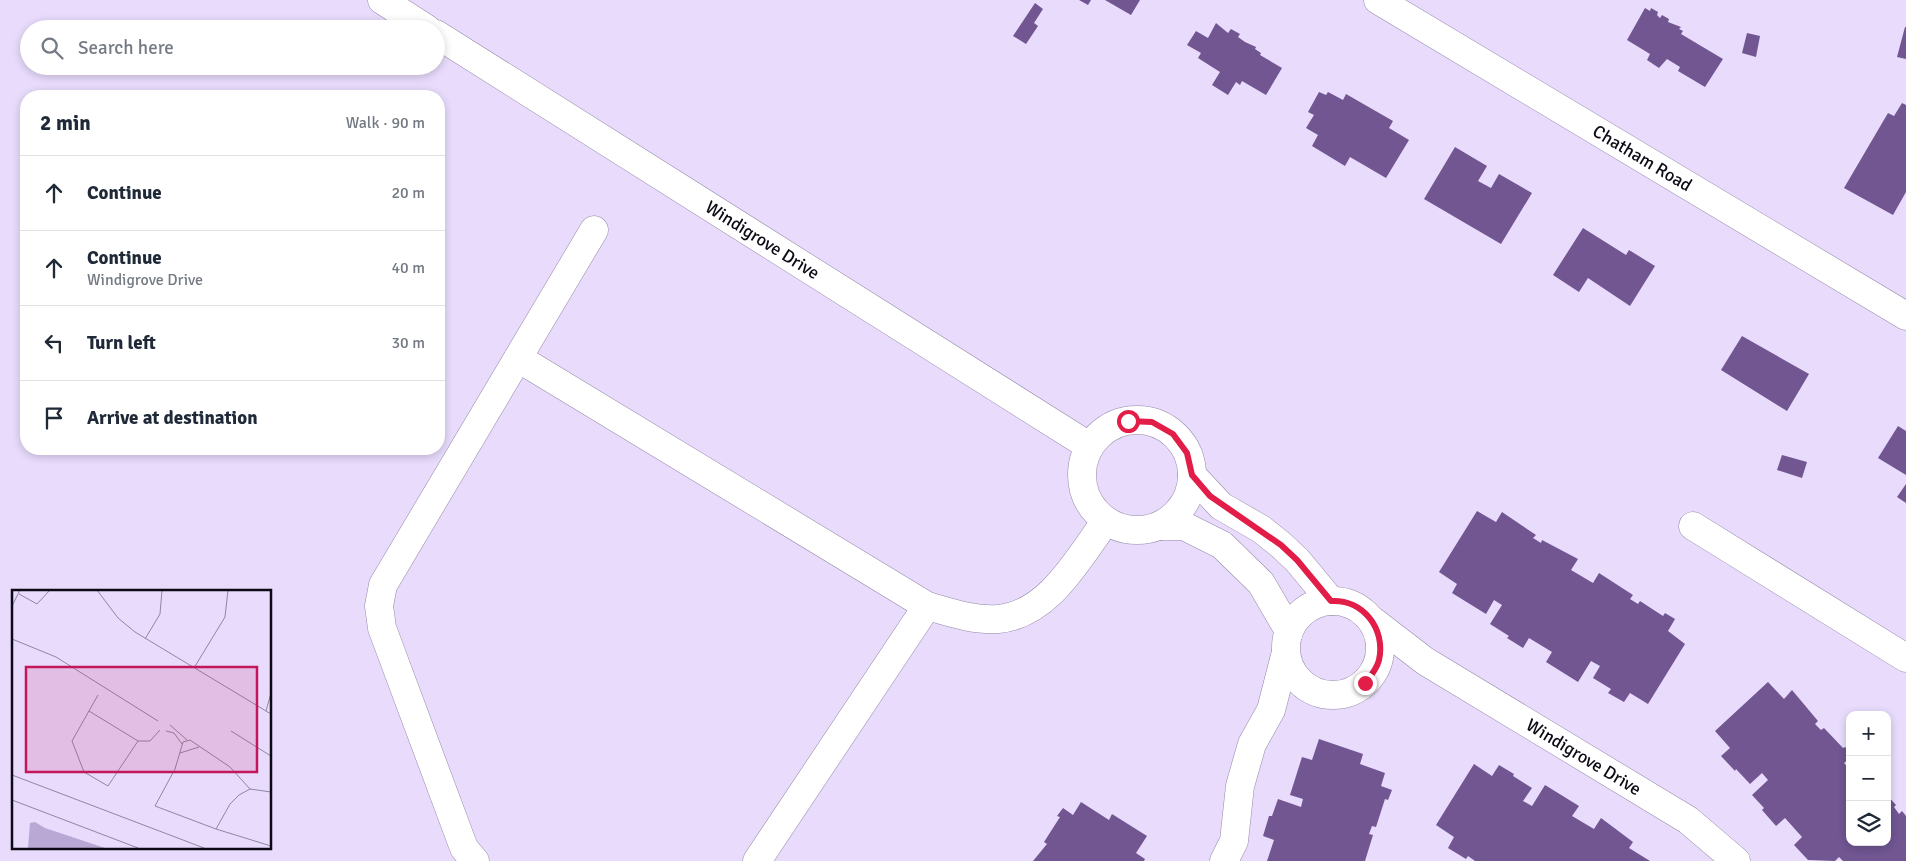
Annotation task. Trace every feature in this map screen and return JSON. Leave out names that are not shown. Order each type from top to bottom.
[{"type":"street","points":[[382,0],[413,20]]},
{"type":"street","name":"Chatham Road","points":[[1386,2],[1906,316]]},
{"type":"street","name":"Windigrove Drive","points":[[445,40],[1090,446]]},
{"type":"street","points":[[475,861],[464,848],[382,628],[378,606],[383,585],[594,230]]},
{"type":"street","points":[[518,358],[926,606],[967,617],[999,619],[1023,612],[1042,600],[1068,574],[1106,521]]},
{"type":"street","points":[[1160,526],[1173,517],[1183,505],[1190,491],[1191,464],[1181,442],[1163,427],[1152,422],[1128,421],[1117,424],[1097,436],[1090,446],[1081,472],[1082,487],[1095,512],[1106,521],[1123,529],[1142,530],[1160,526],[1184,526],[1222,544],[1261,583],[1287,641],[1289,665],[1296,677],[1316,692],[1329,695],[1354,690],[1365,683],[1373,673],[1379,660],[1379,633],[1373,621],[1363,611],[1351,604],[1324,601],[1300,614],[1287,641],[1271,710],[1252,744],[1240,786],[1234,841],[1224,861]]},
{"type":"street","points":[[1192,475],[1221,506],[1261,529],[1281,545],[1297,560],[1331,601]]},
{"type":"street","points":[[1693,526],[1906,658]]},
{"type":"street","points":[[756,861],[926,606]]},
{"type":"street","name":"Windigrove Drive","points":[[1373,621],[1425,661],[1688,820],[1736,861]]},
{"type":"street","points":[[1373,673],[1400,665],[1425,661]]},
{"type":"street","points":[[1271,710],[1293,698],[1316,692]]},
{"type":"building","points":[[1079,0],[1091,0],[1088,5]]},
{"type":"building","points":[[1105,0],[1140,0],[1131,15]]},
{"type":"building","points":[[1035,3],[1043,9],[1034,23],[1038,26],[1026,44],[1013,36]]},
{"type":"building","points":[[1645,8],[1650,11],[1651,8],[1658,12],[1657,15],[1660,18],[1662,15],[1669,19],[1668,22],[1681,27],[1679,29],[1683,31],[1681,34],[1723,59],[1705,87],[1678,71],[1680,67],[1667,59],[1659,68],[1647,60],[1650,54],[1627,40]]},
{"type":"building","points":[[1216,23],[1228,33],[1231,29],[1240,34],[1238,37],[1256,47],[1255,49],[1261,53],[1260,55],[1282,68],[1266,95],[1242,81],[1240,85],[1236,82],[1228,95],[1212,85],[1220,72],[1198,58],[1201,53],[1187,45],[1196,31],[1208,38]]},
{"type":"building","points":[[1906,27],[1906,59],[1897,57]]},
{"type":"building","points":[[1747,33],[1760,36],[1756,57],[1742,53]]},
{"type":"building","points":[[1319,92],[1326,95],[1328,92],[1343,100],[1346,94],[1393,121],[1389,128],[1409,140],[1386,178],[1350,157],[1345,166],[1312,146],[1318,135],[1306,128],[1314,115],[1308,112]]},
{"type":"building","points":[[1902,103],[1906,105],[1906,192],[1893,215],[1844,188],[1888,113],[1894,116]]},
{"type":"building","points":[[1455,147],[1487,166],[1478,181],[1491,188],[1499,174],[1532,193],[1501,244],[1424,199]]},
{"type":"building","points":[[1583,228],[1626,255],[1629,250],[1655,266],[1630,306],[1588,278],[1579,292],[1553,275]]},
{"type":"building","points":[[1742,336],[1809,374],[1787,411],[1721,370]]},
{"type":"building","points":[[1898,426],[1906,431],[1906,475],[1878,458]]},
{"type":"building","points":[[1782,455],[1807,462],[1802,478],[1777,470]]},
{"type":"building","points":[[1906,484],[1906,503],[1897,497]]},
{"type":"building","points":[[1477,511],[1496,522],[1502,512],[1536,535],[1533,538],[1541,543],[1542,540],[1578,559],[1571,570],[1593,583],[1599,573],[1633,595],[1630,599],[1638,604],[1640,601],[1663,616],[1665,613],[1675,619],[1668,631],[1685,644],[1648,704],[1630,693],[1624,702],[1608,693],[1611,689],[1593,678],[1600,666],[1591,661],[1578,682],[1546,662],[1552,652],[1529,638],[1523,648],[1490,624],[1502,605],[1494,600],[1486,614],[1452,593],[1457,584],[1439,572]]},
{"type":"building","points":[[1768,682],[1784,699],[1792,690],[1818,721],[1815,724],[1821,730],[1824,728],[1843,748],[1846,748],[1846,761],[1844,763],[1846,765],[1846,846],[1891,846],[1891,799],[1896,805],[1894,807],[1899,814],[1902,811],[1906,816],[1906,861],[1843,861],[1839,857],[1835,861],[1808,860],[1794,845],[1802,837],[1785,818],[1776,826],[1762,810],[1764,808],[1752,795],[1768,780],[1762,773],[1750,784],[1736,769],[1735,771],[1721,756],[1730,748],[1715,731]]},
{"type":"building","points":[[1319,739],[1363,754],[1360,764],[1385,773],[1381,786],[1392,790],[1388,800],[1385,799],[1376,827],[1372,826],[1369,834],[1373,835],[1365,861],[1267,861],[1274,840],[1263,836],[1269,816],[1272,816],[1278,799],[1301,807],[1303,799],[1290,795],[1302,757],[1312,760]]},
{"type":"building","points":[[1474,764],[1492,776],[1499,765],[1514,774],[1513,776],[1532,788],[1523,801],[1532,806],[1545,785],[1579,806],[1572,816],[1594,829],[1601,818],[1633,842],[1629,848],[1650,861],[1475,861],[1468,856],[1466,859],[1448,848],[1454,837],[1436,825]]},
{"type":"building","points":[[1081,802],[1109,820],[1112,814],[1147,836],[1136,853],[1145,859],[1144,861],[1033,861],[1047,844],[1044,842],[1060,817],[1057,816],[1063,808],[1073,815]]},
{"type":"route","points":[[1128,421],[1152,422],[1173,434],[1181,442],[1187,453],[1192,475],[1210,496],[1221,506],[1261,529],[1281,545],[1297,560],[1331,601],[1338,600],[1351,604],[1363,611],[1373,621],[1379,633],[1379,660],[1373,673],[1365,683]]}]
